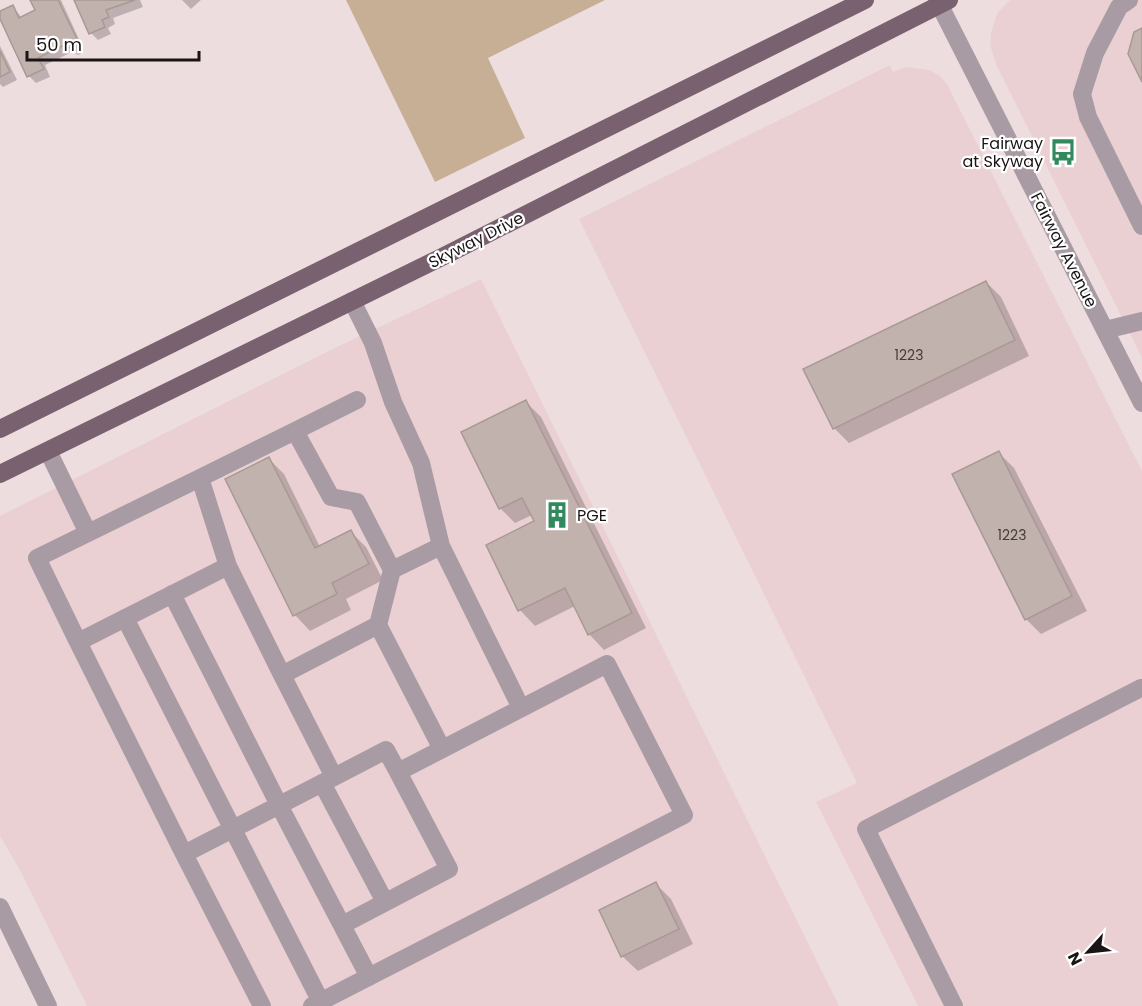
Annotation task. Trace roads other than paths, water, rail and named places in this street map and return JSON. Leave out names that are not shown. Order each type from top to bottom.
[{"type":"main road","points":[[0,429],[865,0]]},
{"type":"main road","name":"Skyway Drive","points":[[0,474],[352,301],[941,2]]},
{"type":"street","points":[[1129,0],[1119,6],[1095,53],[1083,94],[1088,117],[1142,226]]},
{"type":"street","name":"Fairway Avenue","points":[[941,2],[1142,403]]},
{"type":"street","points":[[352,301],[373,343],[393,402],[421,462],[441,546],[521,708]]},
{"type":"street","points":[[1104,330],[1142,321]]},
{"type":"street","points":[[262,1006],[37,558],[357,400]]},
{"type":"street","points":[[295,431],[331,496],[357,502],[392,570],[378,626],[442,749]]},
{"type":"street","points":[[48,451],[88,533]]},
{"type":"street","points":[[200,478],[228,566],[282,675],[385,902]]},
{"type":"street","points":[[392,570],[441,546]]},
{"type":"street","points":[[78,642],[228,566]]},
{"type":"street","points":[[172,594],[369,977]]},
{"type":"street","points":[[125,618],[233,829],[316,1004],[684,815],[607,664],[398,772]]},
{"type":"street","points":[[282,675],[378,626]]},
{"type":"street","points":[[954,1006],[866,828],[1142,685]]},
{"type":"street","points":[[184,854],[386,750],[449,869],[342,925]]},
{"type":"street","points":[[0,908],[48,1006]]},
{"type":"place","name":"Fairway at Skyway","points":[[1063,152]]},
{"type":"place","name":"PGE","points":[[557,515]]}]
